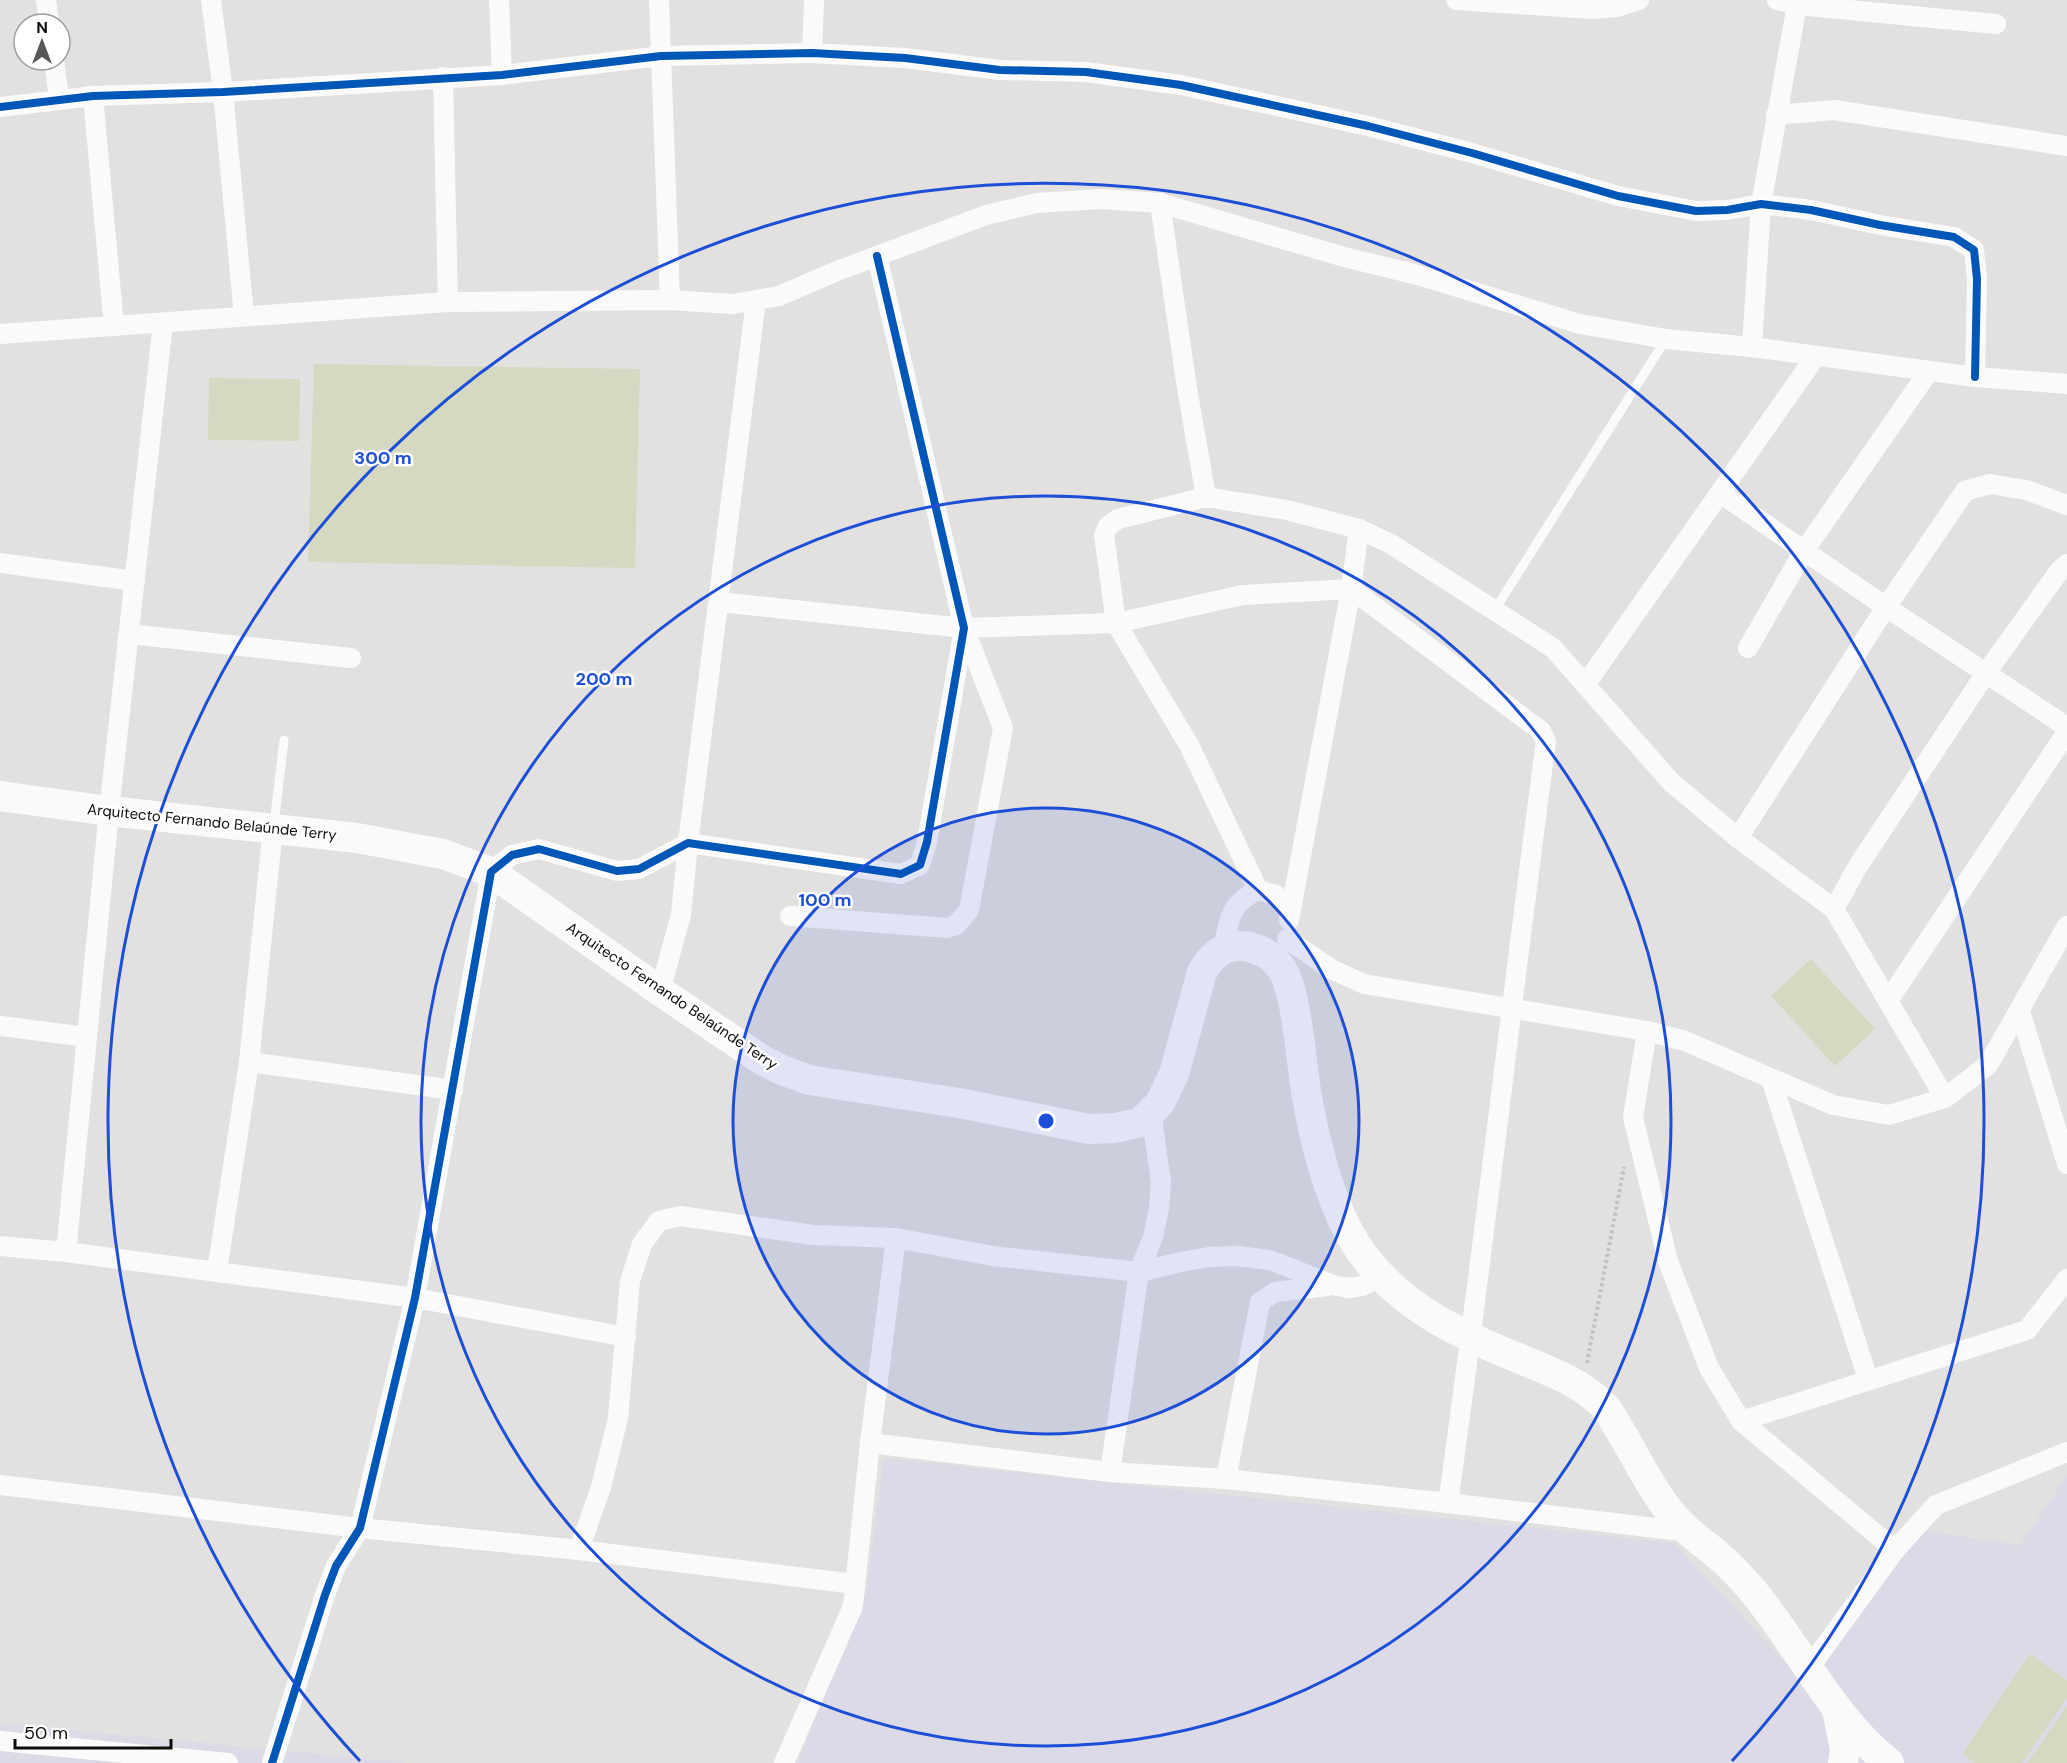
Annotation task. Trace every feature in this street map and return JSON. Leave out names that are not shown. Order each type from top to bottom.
[{"type":"main road","name":"Arquitecto Fernando Belaúnde Terry","points":[[0,796],[109,811],[273,828],[410,846],[443,854],[491,872],[660,992],[762,1060],[782,1070],[809,1080],[959,1102],[1089,1129],[1115,1128],[1141,1122],[1160,1103],[1168,1091],[1174,1074],[1202,972],[1211,958],[1234,947]]},
{"type":"main road","points":[[1234,947],[1266,953],[1284,953],[1307,1096],[1323,1166],[1333,1198],[1348,1231],[1368,1262],[1396,1291],[1431,1318],[1471,1339],[1583,1388],[1605,1406],[1669,1511],[1689,1532],[1737,1572],[1757,1596],[1836,1707],[1858,1733],[1889,1763]]},
{"type":"main road","points":[[1836,1707],[1845,1749],[1843,1763]]},
{"type":"street","points":[[211,0],[223,92],[244,316]]},
{"type":"street","points":[[499,0],[502,75]]},
{"type":"street","points":[[658,0],[670,300]]},
{"type":"street","points":[[812,53],[814,0]]},
{"type":"street","points":[[1456,0],[1591,9],[1617,7],[1639,0]]},
{"type":"street","points":[[1752,347],[1761,204],[1776,115],[1787,2],[1996,24]]},
{"type":"street","points":[[0,107],[93,96],[223,92],[502,75],[661,56],[812,53],[905,58],[1000,70],[1086,72],[1181,85],[1368,126],[1472,153],[1618,196],[1696,211],[1727,210],[1761,204],[1811,210],[1880,225],[1954,237],[1974,250],[1977,279],[1975,377]]},
{"type":"street","points":[[56,72],[59,99]]},
{"type":"street","points":[[443,77],[448,302]]},
{"type":"street","points":[[93,96],[114,326]]},
{"type":"street","points":[[1776,115],[1834,110],[2067,146]]},
{"type":"street","points":[[0,334],[448,302],[670,300],[732,304],[778,296],[986,215],[1037,203],[1101,199],[1160,203],[1333,254],[1414,274],[1580,324],[1666,339],[1752,347],[1975,377],[2067,384]]},
{"type":"street","points":[[1160,203],[1187,388],[1206,497]]},
{"type":"street","points":[[790,916],[947,928],[956,925],[969,910],[1003,728],[964,628],[877,256]]},
{"type":"street","points":[[660,992],[681,915],[756,300]]},
{"type":"street","points":[[66,1252],[109,811],[164,323]]},
{"type":"street","points":[[1585,686],[1816,356]]},
{"type":"street","points":[[1748,648],[1804,550],[1929,371]]},
{"type":"street","points":[[1738,838],[1886,607],[1965,491],[1990,484],[2026,490],[2067,505]]},
{"type":"street","points":[[1720,493],[2067,727]]},
{"type":"street","points":[[1258,890],[1189,745],[1116,623],[1104,535],[1108,526],[1118,519],[1206,497],[1287,510],[1359,530],[1391,544],[1553,648],[1671,782],[1738,838],[1834,909],[1945,1098]]},
{"type":"street","points":[[1359,530],[1351,589],[1284,953],[1331,969],[1364,984],[1647,1030],[1685,1041],[1833,1105],[1889,1115],[1945,1098],[1988,1065],[2067,926]]},
{"type":"street","points":[[0,563],[135,581]]},
{"type":"street","points":[[1834,909],[1857,866],[1986,673],[2067,564]]},
{"type":"street","points":[[719,602],[964,628],[1116,623],[1243,595],[1351,589],[1541,731],[1546,741],[1510,1007],[1471,1339],[1448,1503]]},
{"type":"street","points":[[272,1763],[325,1595],[336,1566],[360,1528],[415,1298],[491,872],[512,855],[540,849],[617,871],[639,869],[688,843],[901,874],[920,865],[927,842],[964,628]]},
{"type":"street","points":[[129,634],[351,658]]},
{"type":"street","points":[[1888,1001],[2067,732]]},
{"type":"street","points":[[217,1271],[249,1062],[273,828]]},
{"type":"street","points":[[1234,947],[1230,918],[1242,898],[1258,890],[1276,895],[1290,912]]},
{"type":"street","points":[[2020,1011],[2067,1164]]},
{"type":"street","points":[[0,1026],[87,1037]]},
{"type":"street","points":[[1647,1030],[1633,1117],[1668,1261],[1709,1368],[1741,1421],[1895,1550]]},
{"type":"street","points":[[249,1062],[453,1090]]},
{"type":"street","points":[[1771,1079],[1868,1379]]},
{"type":"street","points":[[1110,1472],[1138,1272],[1152,1237],[1159,1209],[1161,1182],[1152,1112]]},
{"type":"street","points":[[579,1550],[602,1487],[618,1418],[630,1281],[642,1244],[659,1221],[681,1216],[813,1235],[896,1238],[993,1256],[1138,1272],[1209,1257],[1237,1256],[1270,1260],[1333,1286]]},
{"type":"street","points":[[784,1763],[853,1606],[870,1443],[896,1238]]},
{"type":"street","points":[[0,1246],[66,1252],[415,1298],[626,1337]]},
{"type":"street","points":[[1226,1479],[1260,1302],[1275,1292],[1333,1286],[1362,1287],[1382,1277]]},
{"type":"street","points":[[1741,1421],[2027,1330],[2067,1279]]},
{"type":"street","points":[[870,1443],[1110,1472],[1226,1479],[1689,1532]]},
{"type":"street","points":[[1809,1668],[1895,1550],[1936,1505],[2067,1452]]},
{"type":"street","points":[[0,1485],[360,1528],[579,1550],[855,1584]]},
{"type":"street","points":[[0,1741],[228,1763]]},
{"type":"lane","points":[[1494,611],[1666,339]]},
{"type":"lane","points":[[273,828],[284,740]]},
{"type":"path","points":[[1583,1388],[1625,1164]]},
{"type":"shaded area","points":[[884,1458],[1674,1543],[1803,1681],[1911,1529],[2020,1545],[2067,1475],[2067,1763],[797,1763],[866,1593]]},
{"type":"shaded area","points":[[0,1723],[411,1763],[0,1763]]},
{"type":"green space","points":[[314,364],[640,369],[635,568],[308,562]]},
{"type":"green space","points":[[209,378],[300,379],[299,441],[208,440]]},
{"type":"green space","points":[[1811,959],[1875,1029],[1835,1066],[1771,996]]},
{"type":"green space","points":[[2030,1654],[2067,1680],[2067,1698],[2022,1763],[1975,1763],[1962,1754]]},
{"type":"green space","points":[[2067,1706],[2067,1763],[2027,1763]]},
{"type":"cycle path","points":[[0,107],[93,96],[223,92],[502,75],[661,56],[812,53],[905,58],[1000,70],[1086,72],[1181,85],[1368,126],[1472,153],[1618,196],[1696,211],[1727,210],[1761,204],[1811,210],[1880,225],[1954,237],[1974,250],[1977,279],[1975,377]]},
{"type":"cycle path","points":[[272,1763],[325,1595],[336,1566],[360,1528],[415,1298],[491,872],[512,855],[539,849],[617,871],[639,869],[688,843],[901,874],[920,865],[927,842],[964,628],[877,256]]}]
